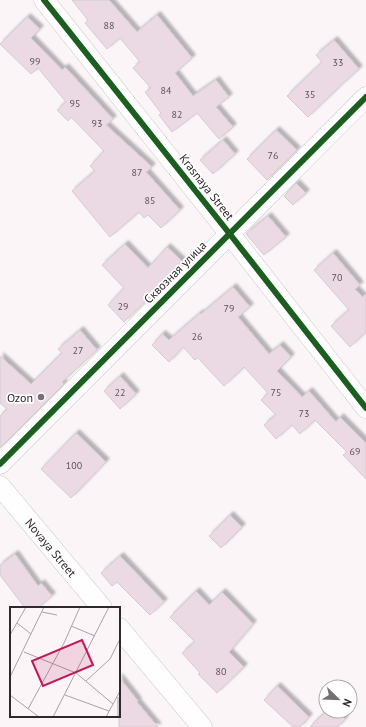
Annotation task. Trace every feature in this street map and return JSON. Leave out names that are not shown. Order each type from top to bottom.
[{"type":"street","name":"Krasnaya Street","points":[[44,0],[366,408]]},
{"type":"street","name":"Сквозная улица","points":[[0,464],[366,97]]},
{"type":"street","name":"Novaya Street","points":[[0,486],[101,607]]},
{"type":"street","points":[[120,629],[202,727]]},
{"type":"building","points":[[72,0],[109,0],[137,32],[157,15],[192,58],[175,73],[193,96],[216,80],[229,97],[216,107],[233,127],[219,139],[197,113],[172,132],[159,115],[161,113],[145,92],[151,88],[133,68],[140,62],[120,38],[107,49],[85,23],[88,20]]},
{"type":"building","points":[[27,17],[40,29],[31,38],[62,70],[65,67],[113,119],[106,125],[152,167],[146,172],[180,210],[161,228],[148,215],[144,218],[139,212],[110,237],[72,191],[95,171],[90,166],[104,151],[71,117],[68,121],[57,110],[66,102],[38,68],[31,74],[0,44]]},
{"type":"building","points":[[334,40],[359,69],[308,117],[287,96],[322,62],[316,55]]},
{"type":"building","points":[[276,130],[297,150],[267,180],[247,159]]},
{"type":"building","points":[[223,140],[235,154],[213,174],[200,160]]},
{"type":"building","points":[[296,183],[306,193],[293,205],[284,196]]},
{"type":"building","points":[[268,216],[286,237],[264,255],[246,234]]},
{"type":"building","points":[[125,244],[148,268],[167,247],[183,262],[124,322],[108,305],[124,288],[102,265]]},
{"type":"building","points":[[333,253],[360,285],[355,289],[363,297],[366,293],[366,332],[350,347],[331,326],[349,310],[314,270]]},
{"type":"building","points":[[233,287],[250,307],[238,317],[269,354],[280,345],[291,357],[277,371],[302,397],[309,391],[336,422],[340,417],[366,443],[366,479],[343,455],[347,452],[315,420],[300,434],[292,425],[276,439],[264,425],[276,415],[261,400],[268,393],[244,367],[224,386],[198,358],[195,360],[183,347],[169,362],[152,345],[162,334],[169,340]]},
{"type":"building","points":[[80,330],[97,350],[62,382],[64,384],[0,448],[0,416],[7,409],[0,403],[0,356],[31,384],[62,353],[58,349]]},
{"type":"building","points":[[120,376],[136,394],[120,409],[104,391]]},
{"type":"building","points":[[76,433],[106,462],[71,498],[41,469]]},
{"type":"building","points":[[230,515],[242,527],[221,548],[209,536]]},
{"type":"building","points":[[15,554],[38,586],[41,583],[52,596],[39,607],[24,607],[0,575],[0,565]]},
{"type":"building","points":[[120,556],[164,602],[150,615],[117,582],[112,586],[101,573]]},
{"type":"building","points":[[196,591],[209,605],[222,592],[253,624],[229,652],[244,667],[217,693],[198,674],[200,673],[182,653],[195,642],[170,617]]},
{"type":"building","points":[[120,678],[158,727],[119,727],[120,717]]},
{"type":"building","points":[[277,686],[309,717],[300,727],[293,727],[264,700]]},
{"type":"building","points":[[318,719],[345,719],[338,727],[310,727]]},
{"type":"cycle path","points":[[44,0],[366,408]]},
{"type":"cycle path","points":[[0,464],[366,97]]},
{"type":"place","name":"Ozon","points":[[41,397]]}]
